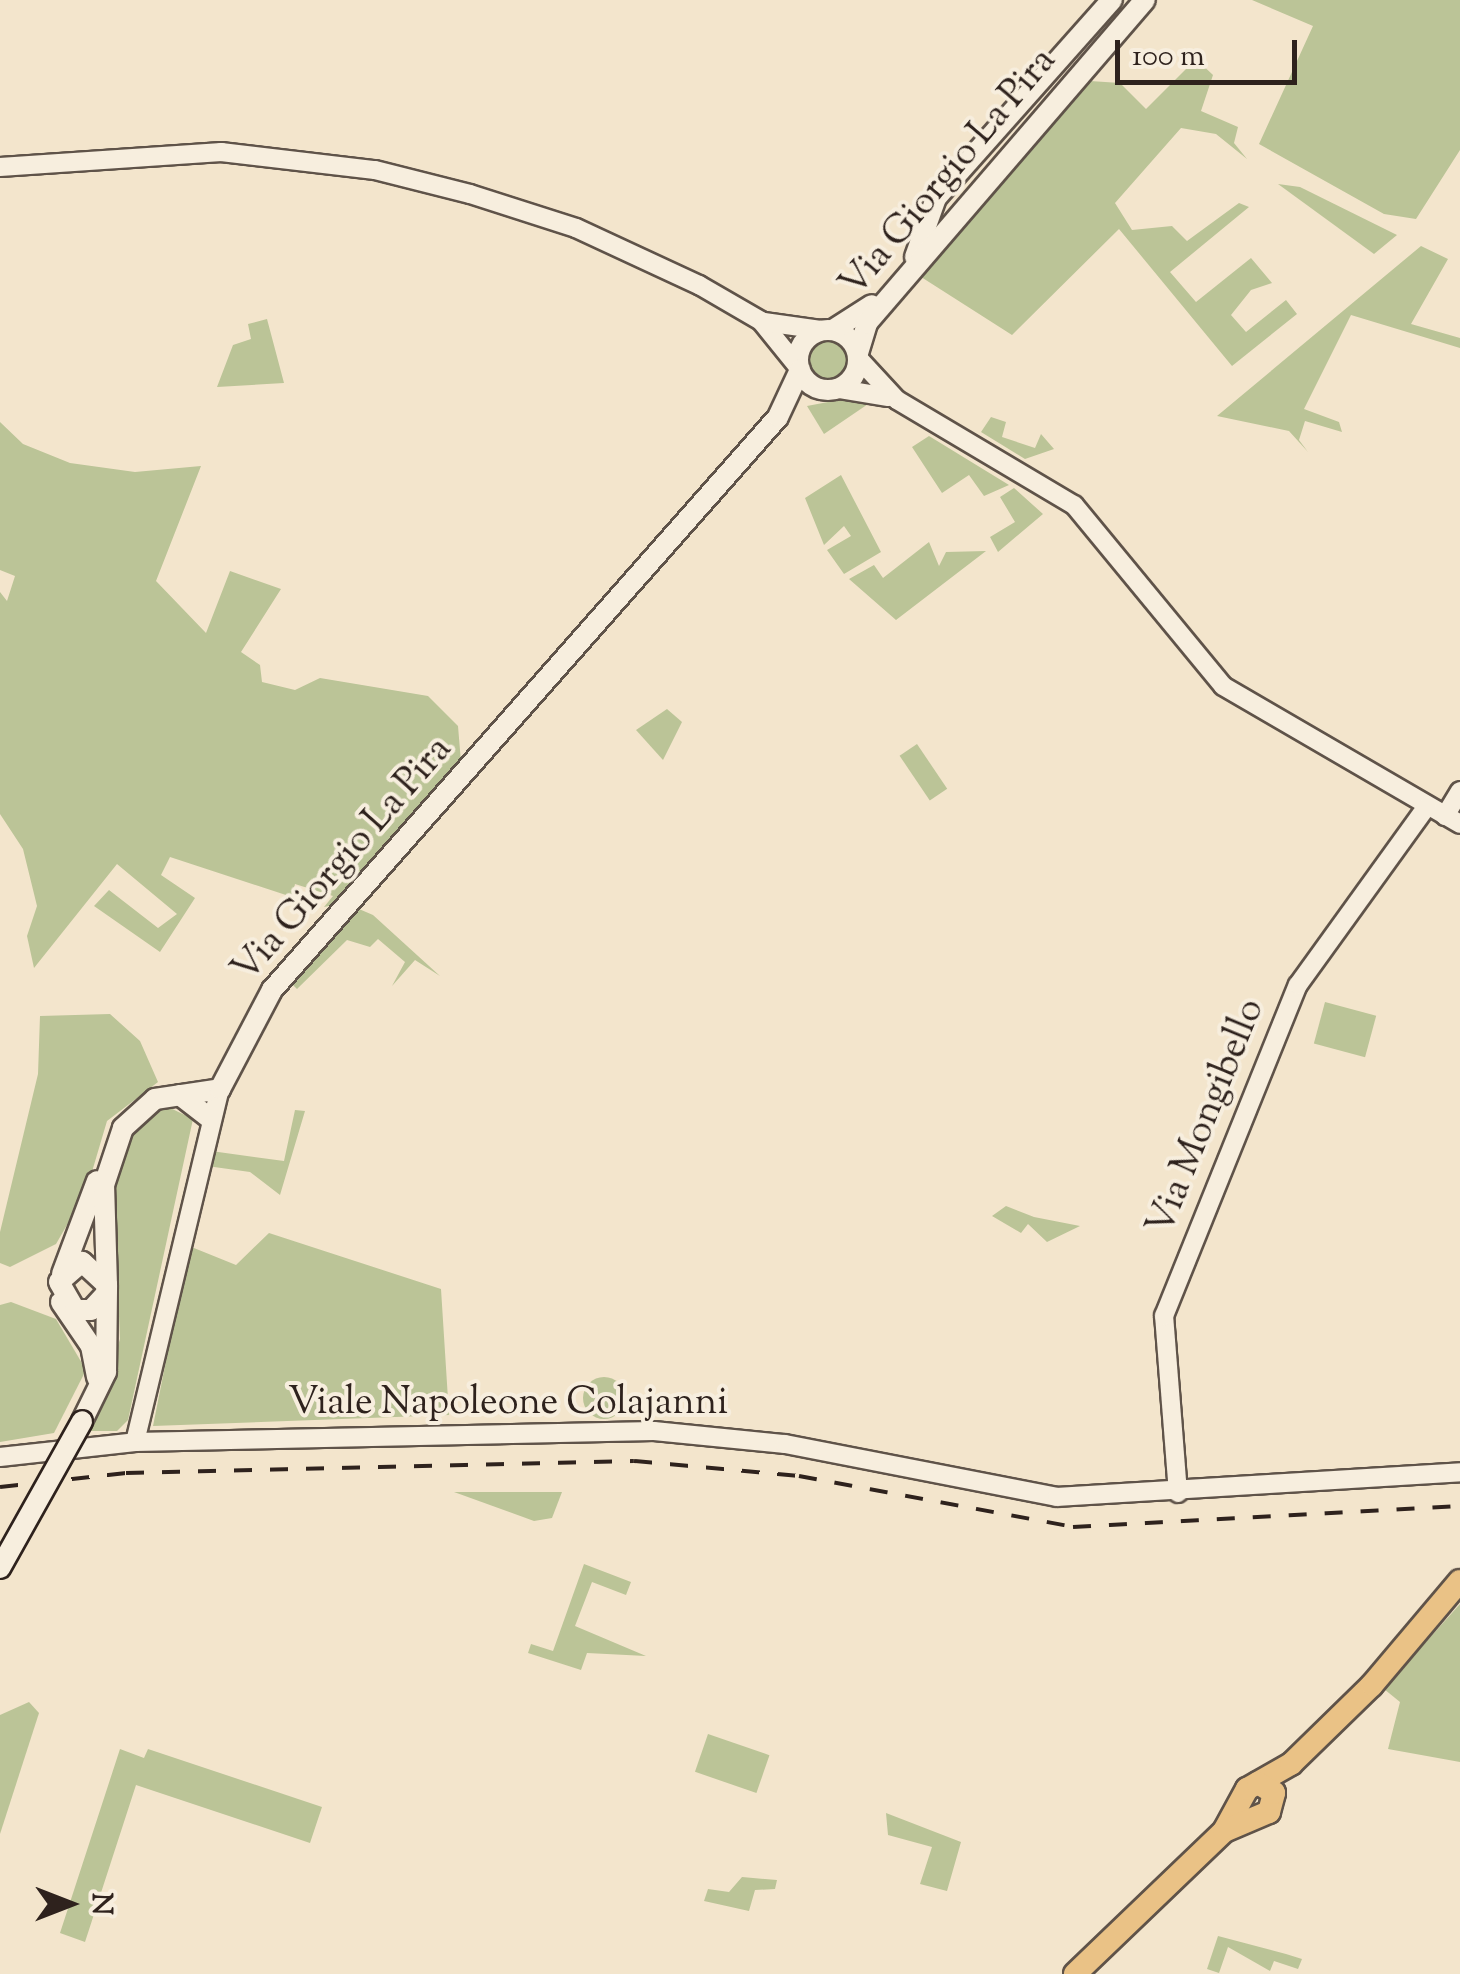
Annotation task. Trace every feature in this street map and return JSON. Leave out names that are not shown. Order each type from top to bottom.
[{"type":"main road","name":"Via Giorgio La Pira","points":[[828,330],[864,314],[916,256],[936,198],[1112,0]]},
{"type":"main road","name":"Via Giorgio La Pira","points":[[835,390],[858,356],[867,323],[1145,0]]},
{"type":"main road","points":[[778,417],[799,369],[806,340],[828,330],[858,356]]},
{"type":"main road","points":[[799,369],[835,390]]},
{"type":"main road","points":[[778,417],[835,390]]},
{"type":"main road","name":"Via Giorgio La Pira","points":[[222,1082],[298,959],[778,417]]},
{"type":"main road","points":[[0,1568],[106,1372],[110,1154],[132,1116],[174,1093],[222,1082]]},
{"type":"main road","points":[[82,1421],[97,1359],[61,1282],[122,1118],[157,1091],[222,1082]]},
{"type":"main road","points":[[174,1093],[208,1117]]},
{"type":"main road","points":[[61,1282],[89,1263],[107,1285]]},
{"type":"main road","points":[[61,1282],[83,1311],[98,1306],[107,1285]]},
{"type":"main road","points":[[1224,1831],[1259,1815],[1245,1806],[1291,1764],[1460,1581]]},
{"type":"main road","points":[[1075,1974],[1224,1831],[1259,1790]]},
{"type":"street","points":[[0,167],[220,152],[375,170],[576,228],[761,322],[828,330]]},
{"type":"street","points":[[761,322],[799,369]]},
{"type":"street","points":[[858,356],[898,400],[1074,505],[1222,686],[1452,820],[1460,791]]},
{"type":"street","points":[[835,390],[898,400]]},
{"type":"street","name":"Via Mongibello","points":[[1178,1493],[1164,1316],[1298,984],[1427,806]]},
{"type":"street","name":"Via Giorgio La Pira","points":[[135,1442],[208,1117],[222,1082]]},
{"type":"street","name":"Viale Napoleone Colajanni","points":[[0,1457],[135,1442],[654,1431],[785,1444],[1058,1497],[1460,1474]]},
{"type":"green space","points":[[1252,0],[1460,0],[1460,150],[1416,219],[1384,214],[1259,144],[1313,26]]},
{"type":"green space","points":[[1196,59],[1213,75],[1201,111],[1238,127],[1234,143],[1247,159],[1216,134],[1181,128],[1115,203],[1132,230],[1172,226],[1187,241],[1239,203],[1249,207],[1170,272],[1196,302],[1251,258],[1272,283],[1251,290],[1231,315],[1246,332],[1286,300],[1297,314],[1232,366],[1119,229],[1012,335],[918,275],[1090,81],[1120,83],[1146,109]]},
{"type":"green space","points":[[1278,184],[1300,187],[1397,235],[1374,254]]},
{"type":"green space","points":[[1421,246],[1448,259],[1411,324],[1460,338],[1460,348],[1351,315],[1304,409],[1339,422],[1342,432],[1305,421],[1299,440],[1308,452],[1289,431],[1217,416]]},
{"type":"green space","points":[[267,319],[284,383],[217,387],[233,345],[251,339],[248,324]]},
{"type":"green space","points":[[828,340],[842,346],[848,360],[842,374],[828,380],[814,374],[808,360],[814,346]]},
{"type":"green space","points":[[849,398],[871,402],[824,434],[807,406]]},
{"type":"green space","points":[[991,417],[1006,422],[1002,437],[1035,448],[1041,434],[1054,449],[1025,459],[981,432]]},
{"type":"green space","points":[[0,422],[23,444],[70,463],[135,472],[201,466],[156,581],[206,633],[230,571],[281,589],[241,652],[260,665],[262,682],[295,690],[320,678],[428,696],[458,726],[461,762],[334,905],[324,907],[333,896],[295,884],[292,897],[170,857],[161,875],[195,898],[160,952],[94,906],[109,890],[158,928],[177,914],[117,864],[34,968],[27,936],[37,906],[23,849],[0,814],[0,592],[7,601],[15,576],[0,570]]},
{"type":"green space","points":[[929,436],[1009,485],[984,496],[969,475],[942,493],[912,447]]},
{"type":"green space","points":[[841,475],[881,552],[844,574],[827,550],[851,536],[844,526],[824,545],[805,498]]},
{"type":"green space","points":[[1014,488],[1043,514],[998,552],[990,537],[1015,522],[1000,497]]},
{"type":"green space","points":[[929,542],[939,566],[946,552],[986,551],[896,620],[849,579],[874,565],[883,578]]},
{"type":"green space","points":[[667,709],[682,722],[663,760],[636,730]]},
{"type":"green space","points":[[917,744],[947,789],[930,801],[900,756]]},
{"type":"green space","points":[[359,909],[373,915],[440,976],[415,960],[392,986],[405,962],[378,939],[370,947],[347,940],[297,989],[292,984]]},
{"type":"green space","points":[[1325,1002],[1376,1016],[1365,1057],[1314,1044]]},
{"type":"green space","points":[[110,1014],[140,1041],[158,1082],[107,1121],[86,1192],[56,1244],[10,1267],[0,1263],[0,1232],[38,1074],[40,1016]]},
{"type":"green space","points":[[162,1104],[193,1119],[128,1420],[117,1431],[91,1431],[120,1339],[113,1178],[123,1139]]},
{"type":"green space","points":[[295,1110],[305,1111],[280,1195],[250,1172],[207,1166],[211,1151],[284,1161]]},
{"type":"green space","points":[[1006,1206],[1034,1217],[1080,1226],[1047,1242],[1028,1224],[1021,1233],[992,1216]]},
{"type":"green space","points":[[269,1233],[441,1289],[449,1415],[153,1426],[189,1246],[236,1265]]},
{"type":"green space","points":[[11,1302],[56,1319],[86,1370],[54,1433],[0,1442],[0,1305]]},
{"type":"green space","points":[[604,1377],[619,1383],[625,1398],[619,1413],[604,1419],[589,1413],[583,1398],[589,1383]]},
{"type":"green space","points":[[454,1492],[562,1492],[552,1518],[534,1521]]},
{"type":"green space","points":[[584,1564],[631,1582],[626,1595],[592,1582],[575,1626],[646,1656],[587,1653],[581,1670],[528,1653],[531,1644],[553,1651]]},
{"type":"green space","points":[[1460,1604],[1460,1762],[1388,1749],[1400,1702],[1384,1689]]},
{"type":"green space","points":[[29,1702],[39,1713],[0,1834],[0,1715]]},
{"type":"green space","points":[[708,1734],[769,1755],[756,1793],[695,1772]]},
{"type":"green space","points":[[120,1749],[144,1758],[148,1749],[322,1807],[310,1843],[136,1785],[85,1942],[60,1933]]},
{"type":"green space","points":[[886,1813],[961,1842],[947,1891],[920,1884],[932,1847],[888,1835]]},
{"type":"green space","points":[[742,1877],[777,1880],[775,1889],[755,1890],[749,1911],[704,1901],[708,1889],[729,1892]]},
{"type":"green space","points":[[1218,1936],[1302,1959],[1298,1969],[1274,1961],[1270,1971],[1228,1947],[1219,1973],[1207,1969]]},
{"type":"railway","points":[[0,1487],[126,1473],[634,1461],[799,1476],[1073,1527],[1460,1506]]}]
